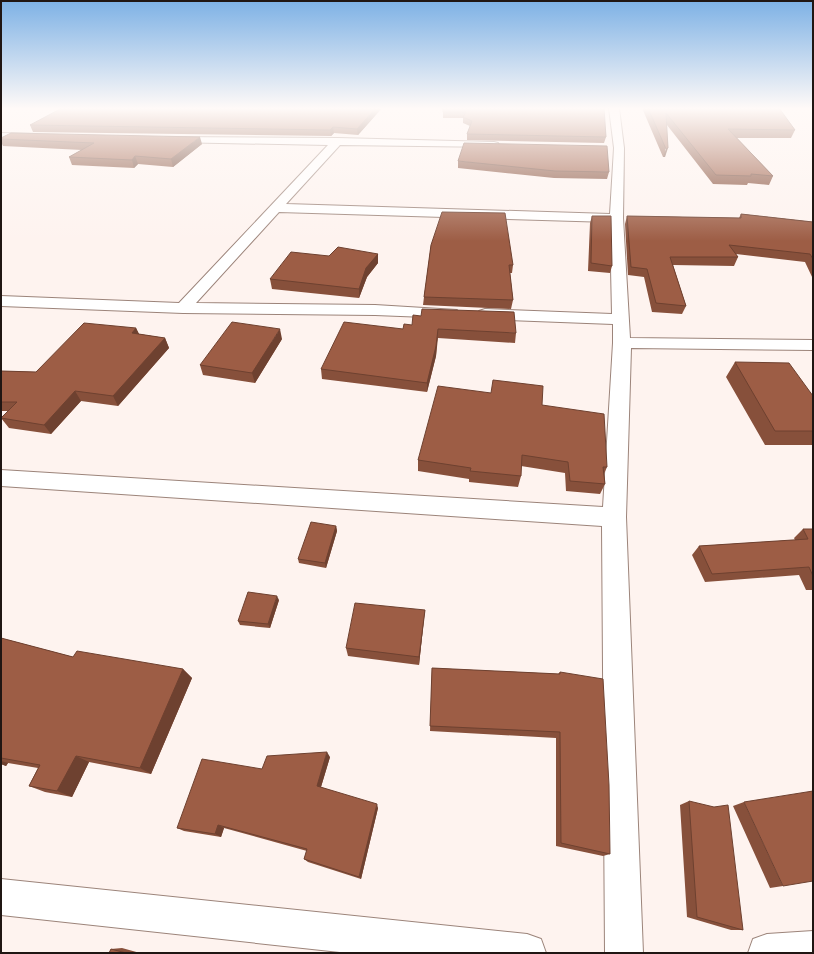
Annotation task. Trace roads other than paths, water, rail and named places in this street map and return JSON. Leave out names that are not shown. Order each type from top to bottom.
[{"type":"street","points":[[183,308],[328,153]]},
{"type":"street","points":[[615,153],[616,218],[622,343],[614,517],[624,953]]},
{"type":"street","points":[[277,208],[616,218]]},
{"type":"street","points":[[1,301],[183,308],[375,310],[620,319]]},
{"type":"street","points":[[622,343],[813,344]]},
{"type":"street","points":[[1,478],[614,517]]},
{"type":"street","points":[[1,897],[527,953]]},
{"type":"street","points":[[767,953],[813,950]]}]
